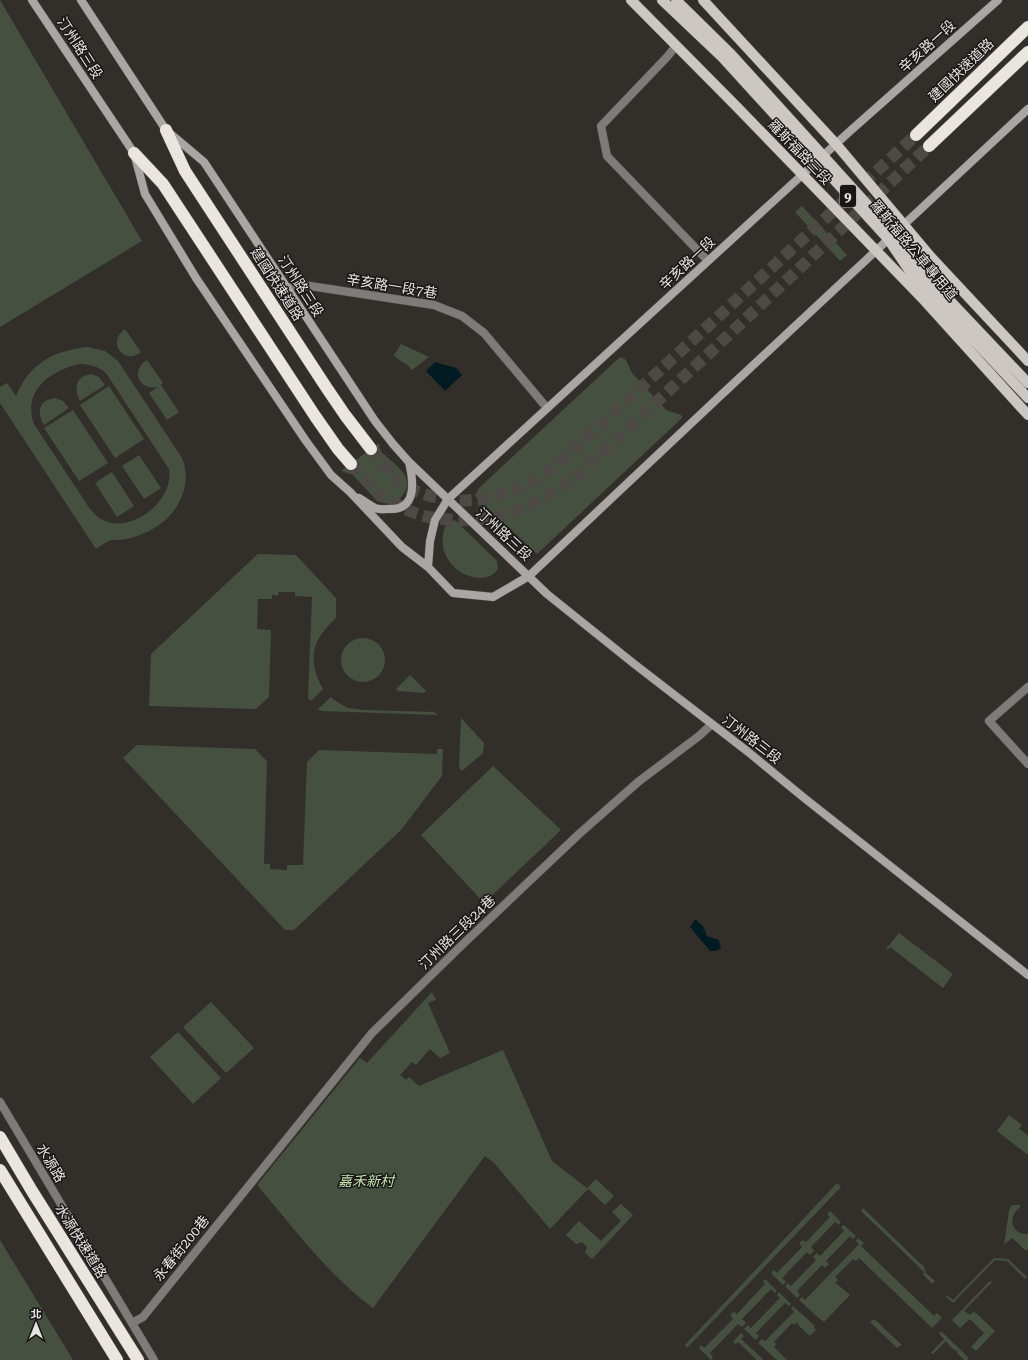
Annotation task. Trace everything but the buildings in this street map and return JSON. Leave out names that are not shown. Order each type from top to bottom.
[{"type":"highway","name":"建國快速道路","points":[[916,135],[1028,26]]},
{"type":"highway","points":[[929,146],[1028,52]]},
{"type":"highway","name":"建國快速道路","points":[[166,130],[185,171],[326,387],[371,449]]},
{"type":"highway","points":[[134,153],[163,184],[315,416],[338,449],[351,464]]},
{"type":"highway","name":"水源快速道路","points":[[0,1137],[32,1191],[138,1360]]},
{"type":"highway","points":[[0,1170],[117,1360]]},
{"type":"main road","name":"汀州路三段","points":[[32,0],[134,153],[145,194],[196,278],[306,441],[331,475],[350,492],[402,548],[428,567],[453,593],[493,597],[529,576]]},
{"type":"main road","name":"汀州路三段","points":[[81,0],[166,130],[204,162],[375,421],[409,462],[547,594],[1028,975]]},
{"type":"main road","name":"羅斯福路三段","points":[[631,0],[922,298],[1028,414]]},
{"type":"main road","name":"羅斯福路公車專用道","points":[[662,0],[721,56],[820,159],[918,267],[1028,383]]},
{"type":"main road","name":"羅斯福路公車專用道","points":[[676,0],[731,54],[820,159]]},
{"type":"main road","name":"羅斯福路三段","points":[[703,0],[836,144],[902,225],[1028,362]]},
{"type":"main road","name":"辛亥路一段","points":[[428,567],[430,542],[436,520],[448,499],[836,144],[998,0]]},
{"type":"main road","points":[[529,576],[902,225],[1028,109]]},
{"type":"main road","name":"羅斯福路公車專用道","points":[[891,236],[911,273],[1028,398]]},
{"type":"main road","points":[[350,492],[376,508],[393,509],[403,506],[409,500],[413,485],[409,462]]},
{"type":"street","points":[[676,46],[601,126],[607,156],[708,261]]},
{"type":"street","name":"辛亥路一段7巷","points":[[288,289],[297,284],[434,305],[462,316],[484,333],[548,408]]},
{"type":"street","points":[[1028,686],[989,721],[1028,764]]},
{"type":"street","name":"汀州路三段24巷","points":[[247,1186],[372,1033],[468,939],[579,834],[638,782],[699,736],[712,724]]},
{"type":"street","name":"水源路","points":[[0,1102],[154,1360]]},
{"type":"street","name":"永春街200巷","points":[[132,1323],[143,1317],[247,1186]]},
{"type":"green space","points":[[0,0],[142,241],[0,327]]},
{"type":"green space","points":[[802,206],[847,255],[840,261],[795,212]]},
{"type":"green space","points":[[125,329],[141,352],[135,356],[123,354],[117,346],[117,340]]},
{"type":"green space","points":[[401,344],[429,357],[412,370],[394,355]]},
{"type":"green space","points":[[87,347],[105,351],[118,361],[182,458],[185,470],[186,481],[183,493],[172,513],[163,522],[153,529],[132,538],[124,540],[110,540],[96,549],[0,403],[0,387],[7,383],[16,396],[28,375],[36,367],[53,356]],"holes":[[[79,364],[97,367],[106,373],[169,469],[169,480],[166,490],[160,500],[152,509],[133,521],[111,523],[102,520],[95,514],[90,509],[34,424],[31,412],[35,392],[49,377],[68,367]]]},
{"type":"green space","points":[[622,357],[626,360],[632,373],[666,410],[681,415],[682,418],[537,554],[475,496],[479,488],[619,358]]},
{"type":"green space","points":[[147,360],[163,383],[161,385],[179,412],[167,420],[149,393],[158,387],[146,386],[139,379],[139,369]]},
{"type":"green space","points":[[91,374],[99,377],[105,385],[80,401],[76,388],[77,384],[82,377]]},
{"type":"green space","points":[[109,386],[144,439],[115,458],[80,405]]},
{"type":"green space","points":[[55,398],[63,401],[69,408],[44,425],[40,416],[40,407],[45,401]]},
{"type":"green space","points":[[73,410],[108,463],[79,481],[44,428]]},
{"type":"green space","points":[[379,443],[381,451],[401,470],[407,481],[407,487],[402,496],[393,503],[377,501],[353,475],[341,471]]},
{"type":"green space","points":[[139,455],[161,488],[144,499],[122,466]]},
{"type":"green space","points":[[112,472],[134,506],[117,517],[95,483]]},
{"type":"green space","points":[[452,520],[456,521],[497,561],[498,568],[492,575],[482,578],[472,577],[461,572],[451,564],[445,553],[443,540],[446,524]]},
{"type":"green space","points":[[258,554],[296,555],[336,598],[336,618],[321,635],[314,651],[313,659],[315,668],[323,689],[311,701],[308,698],[312,597],[295,596],[295,592],[279,592],[278,596],[272,595],[272,599],[258,599],[257,629],[271,630],[269,697],[256,709],[149,706],[151,654]]},
{"type":"green space","points":[[363,638],[375,642],[381,648],[385,660],[381,672],[375,678],[363,682],[351,678],[345,672],[341,660],[345,648],[351,642]]},
{"type":"green space","points":[[410,675],[426,691],[423,693],[398,691],[396,689]]},
{"type":"green space","points":[[331,697],[348,708],[364,710],[434,712],[438,715],[321,711],[318,709]]},
{"type":"green space","points":[[461,718],[484,743],[483,753],[462,771],[459,767]]},
{"type":"green space","points":[[137,745],[255,749],[267,761],[264,864],[270,864],[270,869],[287,870],[287,865],[303,865],[307,762],[319,750],[437,754],[437,749],[443,749],[442,776],[401,830],[294,930],[285,930],[123,758]]},
{"type":"green space","points":[[493,766],[561,830],[484,903],[421,835]]},
{"type":"green space","points":[[899,933],[953,974],[943,988],[890,947],[888,950],[886,949]]},
{"type":"green space","name":"嘉禾新村","points":[[432,992],[436,1000],[428,1003],[450,1053],[440,1058],[430,1049],[416,1065],[412,1062],[400,1075],[406,1080],[409,1077],[419,1086],[503,1050],[552,1161],[587,1188],[596,1179],[614,1196],[605,1205],[588,1189],[550,1229],[494,1163],[485,1156],[373,1308],[326,1266],[257,1185],[360,1058],[367,1063]]},
{"type":"green space","points":[[211,1002],[254,1048],[226,1073],[183,1027]]},
{"type":"green space","points":[[178,1032],[221,1078],[193,1104],[150,1057]]},
{"type":"green space","points":[[1009,1115],[1022,1125],[1019,1129],[1028,1135],[1028,1155],[997,1131]]},
{"type":"green space","points":[[837,1183],[841,1187],[687,1348],[685,1345]]},
{"type":"green space","points":[[621,1204],[633,1215],[592,1259],[585,1253],[587,1247],[582,1242],[576,1244],[566,1235],[579,1221],[601,1241],[621,1221],[612,1212]]},
{"type":"green space","points":[[1020,1205],[1020,1207],[1013,1216],[1013,1225],[1018,1232],[1028,1234],[1028,1249],[1026,1251],[1012,1238],[1004,1245],[1009,1211],[1011,1206]]},
{"type":"green space","points":[[863,1208],[925,1268],[925,1272],[935,1281],[932,1284],[923,1274],[924,1272],[861,1211]]},
{"type":"green space","points":[[830,1211],[841,1222],[839,1225],[835,1222],[811,1247],[814,1251],[810,1255],[807,1252],[782,1278],[786,1282],[783,1285],[771,1273],[774,1270],[777,1273],[802,1247],[799,1243],[803,1240],[806,1242],[830,1217],[827,1214]]},
{"type":"green space","points":[[844,1225],[856,1236],[853,1239],[850,1236],[826,1261],[829,1264],[825,1268],[822,1265],[797,1291],[800,1295],[797,1298],[785,1286],[788,1283],[791,1286],[816,1260],[813,1257],[817,1253],[820,1256],[844,1231],[841,1227]]},
{"type":"green space","points":[[858,1238],[864,1243],[861,1246],[934,1316],[937,1313],[942,1318],[932,1328],[859,1258],[856,1261],[853,1259],[835,1277],[838,1280],[835,1283],[850,1295],[824,1322],[799,1300],[802,1297],[805,1300],[859,1244],[856,1241]]},
{"type":"green space","points":[[0,1240],[73,1360],[0,1360]]},
{"type":"green space","points":[[994,1258],[1008,1259],[1027,1277],[1025,1279],[1007,1261],[995,1260],[953,1303],[946,1297],[947,1295],[953,1300]]},
{"type":"green space","points":[[765,1279],[777,1291],[775,1293],[771,1289],[742,1319],[746,1323],[742,1327],[738,1324],[710,1353],[713,1357],[711,1360],[699,1348],[701,1345],[704,1348],[733,1319],[730,1315],[734,1312],[737,1314],[765,1284],[763,1281]]},
{"type":"green space","points":[[990,1281],[992,1282],[964,1311],[970,1315],[973,1312],[976,1313],[995,1331],[976,1351],[971,1347],[984,1333],[970,1319],[960,1328],[952,1320]]},
{"type":"green space","points":[[779,1292],[791,1304],[789,1306],[785,1303],[756,1333],[759,1336],[756,1340],[744,1329],[748,1325],[751,1328],[780,1298],[777,1295]]},
{"type":"green space","points":[[793,1306],[815,1326],[814,1327],[816,1330],[810,1336],[798,1325],[797,1322],[794,1325],[792,1323],[774,1342],[776,1344],[774,1347],[787,1360],[777,1360],[758,1343],[762,1339],[765,1341],[794,1312],[791,1308]]},
{"type":"green space","points":[[874,1319],[902,1345],[897,1348],[870,1322]]},
{"type":"green space","points":[[941,1331],[969,1358],[967,1360],[964,1360],[946,1341],[933,1354],[931,1353],[924,1360],[944,1339],[939,1334]]},
{"type":"green space","points":[[741,1333],[744,1336],[741,1339],[763,1359],[762,1360],[757,1360],[738,1342],[735,1344],[733,1342]]},
{"type":"water","points":[[435,362],[456,368],[462,375],[445,391],[426,371]]},
{"type":"water","points":[[695,919],[703,926],[707,936],[719,940],[721,948],[716,951],[710,951],[690,927]]},
{"type":"tunnel","points":[[371,449],[404,487],[430,496],[458,501],[483,499],[511,492],[536,480],[561,461],[916,135]]},
{"type":"tunnel","points":[[351,464],[386,498],[409,511],[428,517],[456,520],[489,518],[511,513],[542,499],[574,478],[717,346],[929,146]]}]
